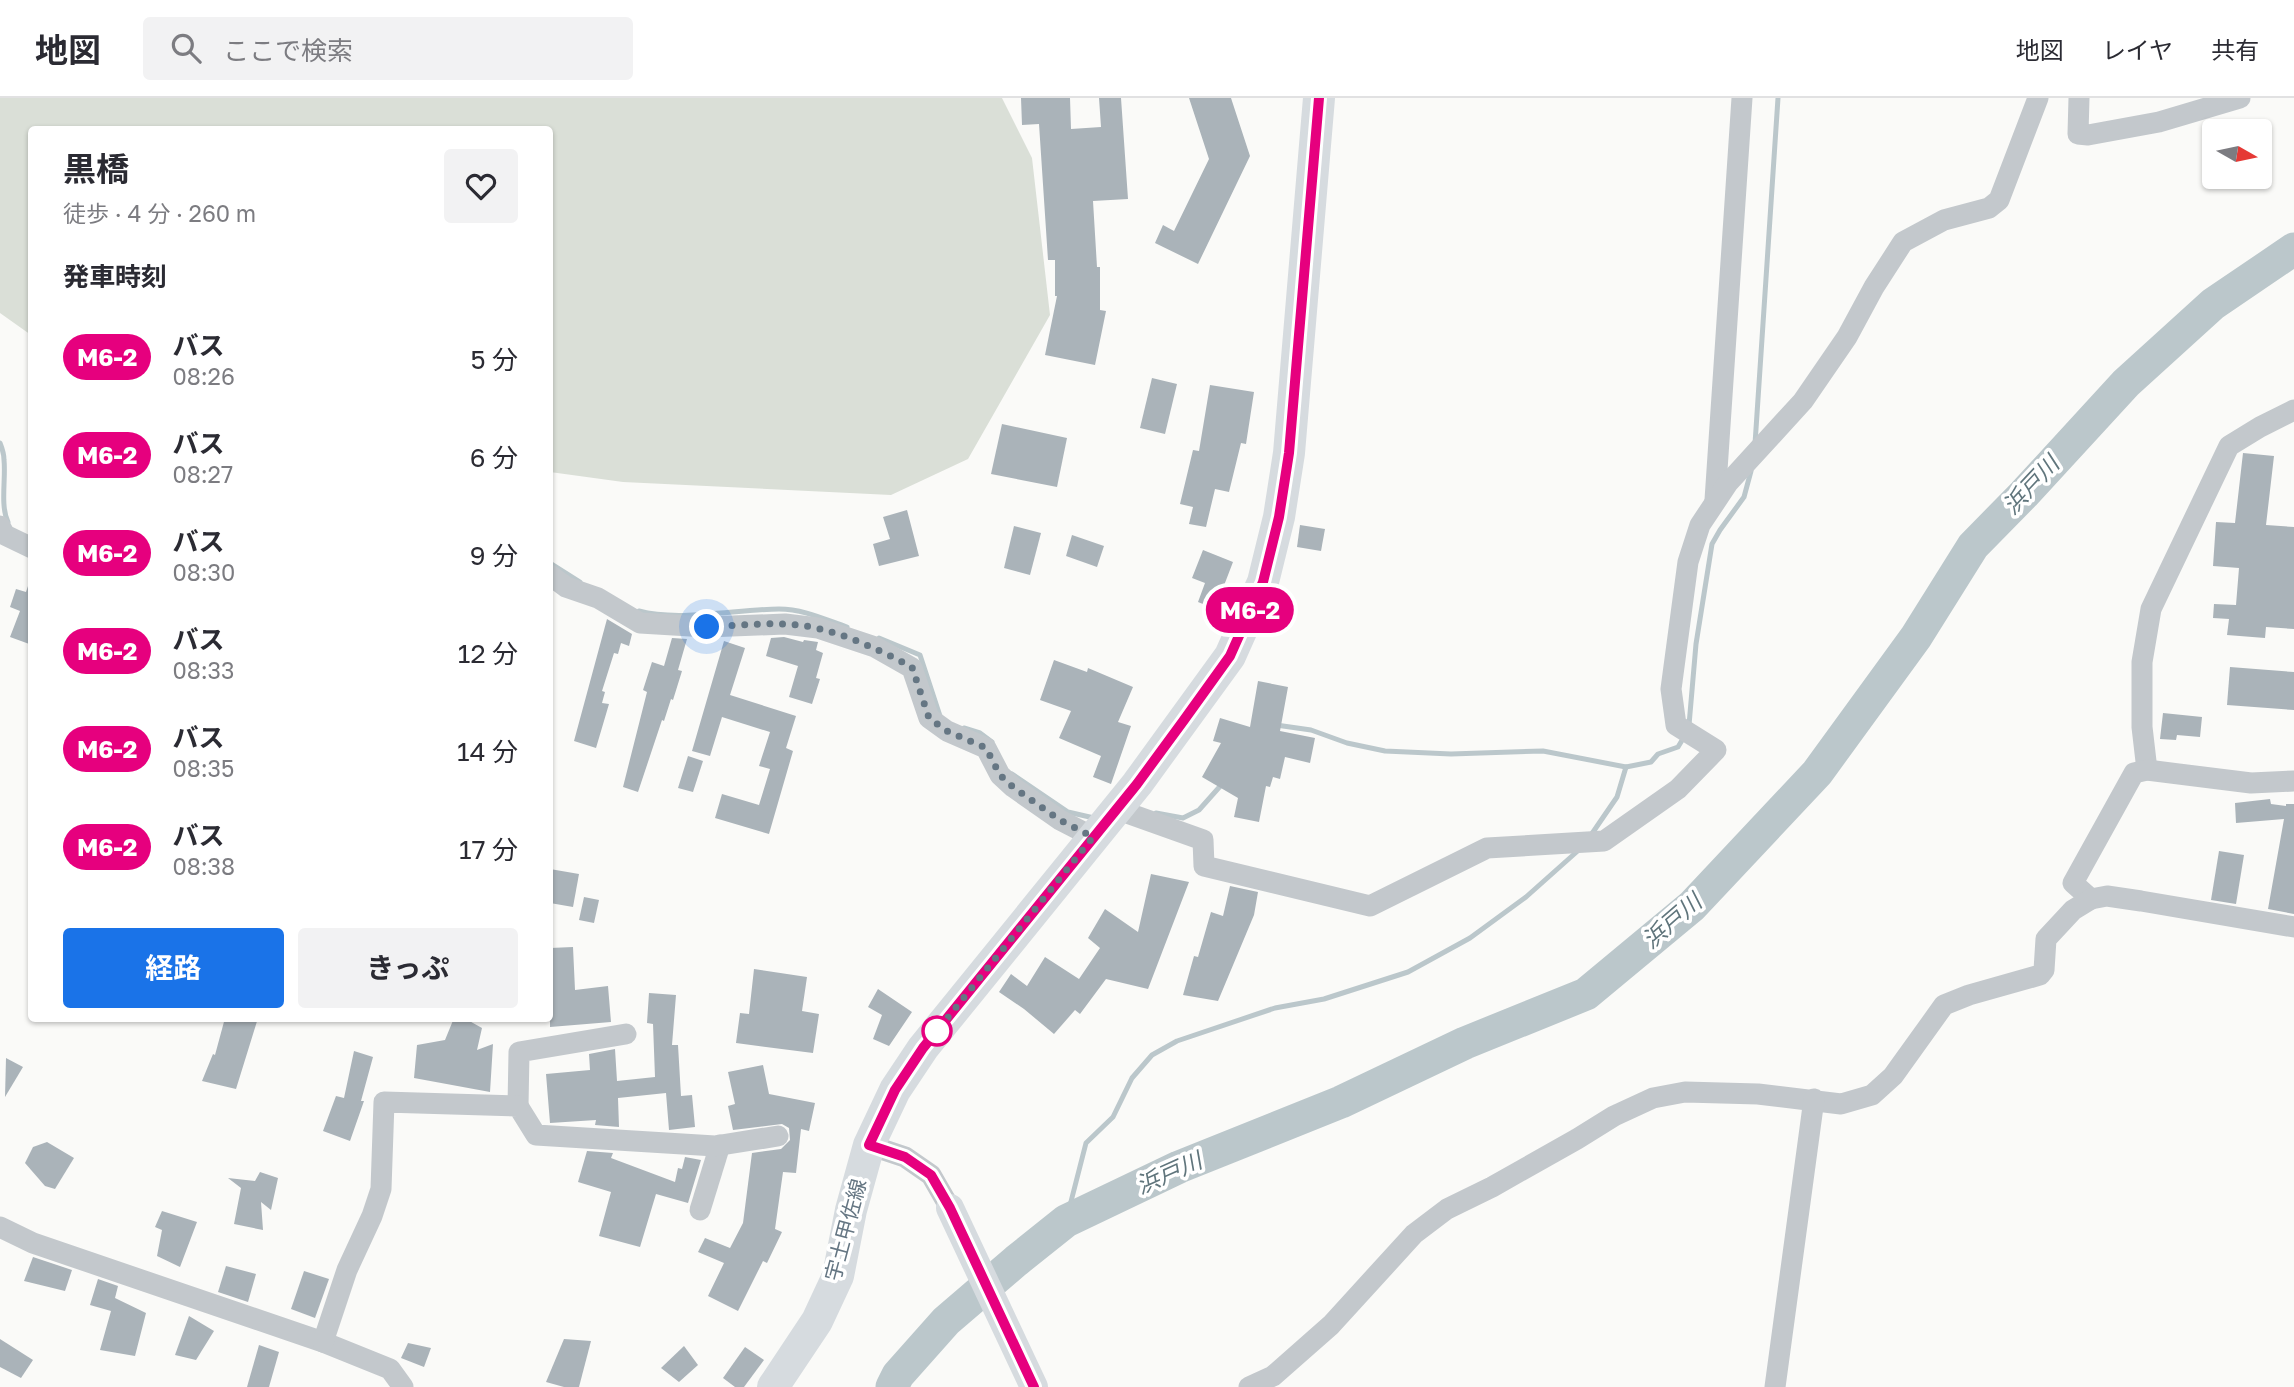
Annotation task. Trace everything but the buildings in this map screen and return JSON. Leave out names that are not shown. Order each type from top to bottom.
[{"type":"main road","name":"宇土甲佐線","points":[[773,1387],[817,1321],[838,1276],[851,1209],[869,1145],[895,1090],[923,1048],[1137,784],[1230,656],[1263,582],[1279,517],[1289,453],[1319,98]]},
{"type":"street","points":[[1715,502],[1742,98]]},
{"type":"street","points":[[1116,808],[1203,840],[1204,866],[1370,906],[1487,848],[1604,841],[1678,789],[1716,750],[1676,725],[1671,689],[1688,562],[1700,526],[1728,483],[1804,401],[1847,337],[1874,287],[1903,242],[1944,220],[1989,208],[1999,200],[2038,98]]},
{"type":"street","points":[[2079,98],[2078,134],[2088,135],[2159,122],[2240,98]]},
{"type":"street","points":[[2147,771],[2142,727],[2142,662],[2151,609],[2229,446],[2294,410]]},
{"type":"street","points":[[0,526],[5,535],[28,546]]},
{"type":"street","points":[[553,577],[566,587],[598,598],[640,623],[707,627],[785,624],[818,628],[875,647],[912,667],[929,718],[947,731],[986,748],[1000,775],[1013,787],[1060,820],[1093,837]]},
{"type":"street","points":[[2091,899],[2073,883],[2134,773],[2147,771],[2251,783],[2294,781]]},
{"type":"street","points":[[1249,1387],[1273,1376],[1331,1325],[1414,1234],[1447,1209],[1504,1180],[1614,1116],[1653,1098],[1685,1092],[1814,1099],[1841,1104],[1872,1095],[1893,1076],[1944,1005],[2040,975],[2044,970],[2046,939],[2073,910],[2091,899],[2107,896],[2294,927]]},
{"type":"street","points":[[626,1034],[519,1052],[517,1106],[536,1135],[720,1145],[778,1136]]},
{"type":"street","points":[[1775,1387],[1814,1099]]},
{"type":"street","points":[[323,1342],[347,1270],[372,1216],[381,1189],[384,1102],[517,1106]]},
{"type":"street","points":[[700,1210],[720,1145]]},
{"type":"street","points":[[869,1145],[905,1157],[931,1175],[950,1208],[1034,1387]]},
{"type":"street","points":[[0,1227],[33,1243],[323,1342],[390,1368],[403,1387]]},
{"type":"shaded area","points":[[0,98],[1002,98],[1032,158],[1050,315],[968,459],[891,495],[623,482],[553,472],[553,126],[28,126],[28,333],[0,313]]},
{"type":"waterway","points":[[1755,444],[1778,98]]},
{"type":"waterway","name":"浜戸川","points":[[892,1387],[898,1375],[946,1321],[1066,1221],[1179,1167],[1341,1102],[1465,1043],[1586,994],[1692,906],[1817,773],[1916,637],[1973,546],[2126,383],[2213,304],[2294,249]]},
{"type":"waterway","points":[[0,443],[4,458],[4,500],[8,522]]},
{"type":"waterway","points":[[1689,725],[1696,644],[1712,544],[1744,497],[1751,471]]},
{"type":"waterway","points":[[553,565],[580,582]]},
{"type":"waterway","points":[[639,611],[690,615],[788,609],[847,627]]},
{"type":"waterway","points":[[879,638],[920,655],[940,716]]},
{"type":"waterway","points":[[1276,725],[1311,730],[1347,743],[1385,751],[1451,754],[1543,751],[1626,767],[1651,762],[1658,754],[1678,747],[1684,737]]},
{"type":"waterway","points":[[964,728],[980,733],[992,742]]},
{"type":"waterway","points":[[1591,835],[1617,797],[1626,767]]},
{"type":"waterway","points":[[1012,774],[1068,812],[1094,818]]},
{"type":"waterway","points":[[1156,813],[1183,818],[1199,810],[1223,783]]},
{"type":"waterway","points":[[1066,1221],[1086,1143],[1113,1117],[1132,1078],[1152,1055],[1177,1041],[1275,1008],[1324,999],[1408,972],[1470,938],[1526,897],[1581,848]]},
{"type":"bus line","name":"M6-2","points":[[1034,1387],[950,1208],[931,1175],[905,1157],[869,1145],[895,1090],[923,1048],[1137,784],[1230,656],[1263,582],[1279,517],[1289,453],[1319,98]]},
{"type":"route","points":[[707,627],[785,624],[818,628],[875,647],[912,667],[929,718],[947,731],[986,748],[1000,775],[1013,787],[1060,820],[1093,837],[937,1031]]}]
